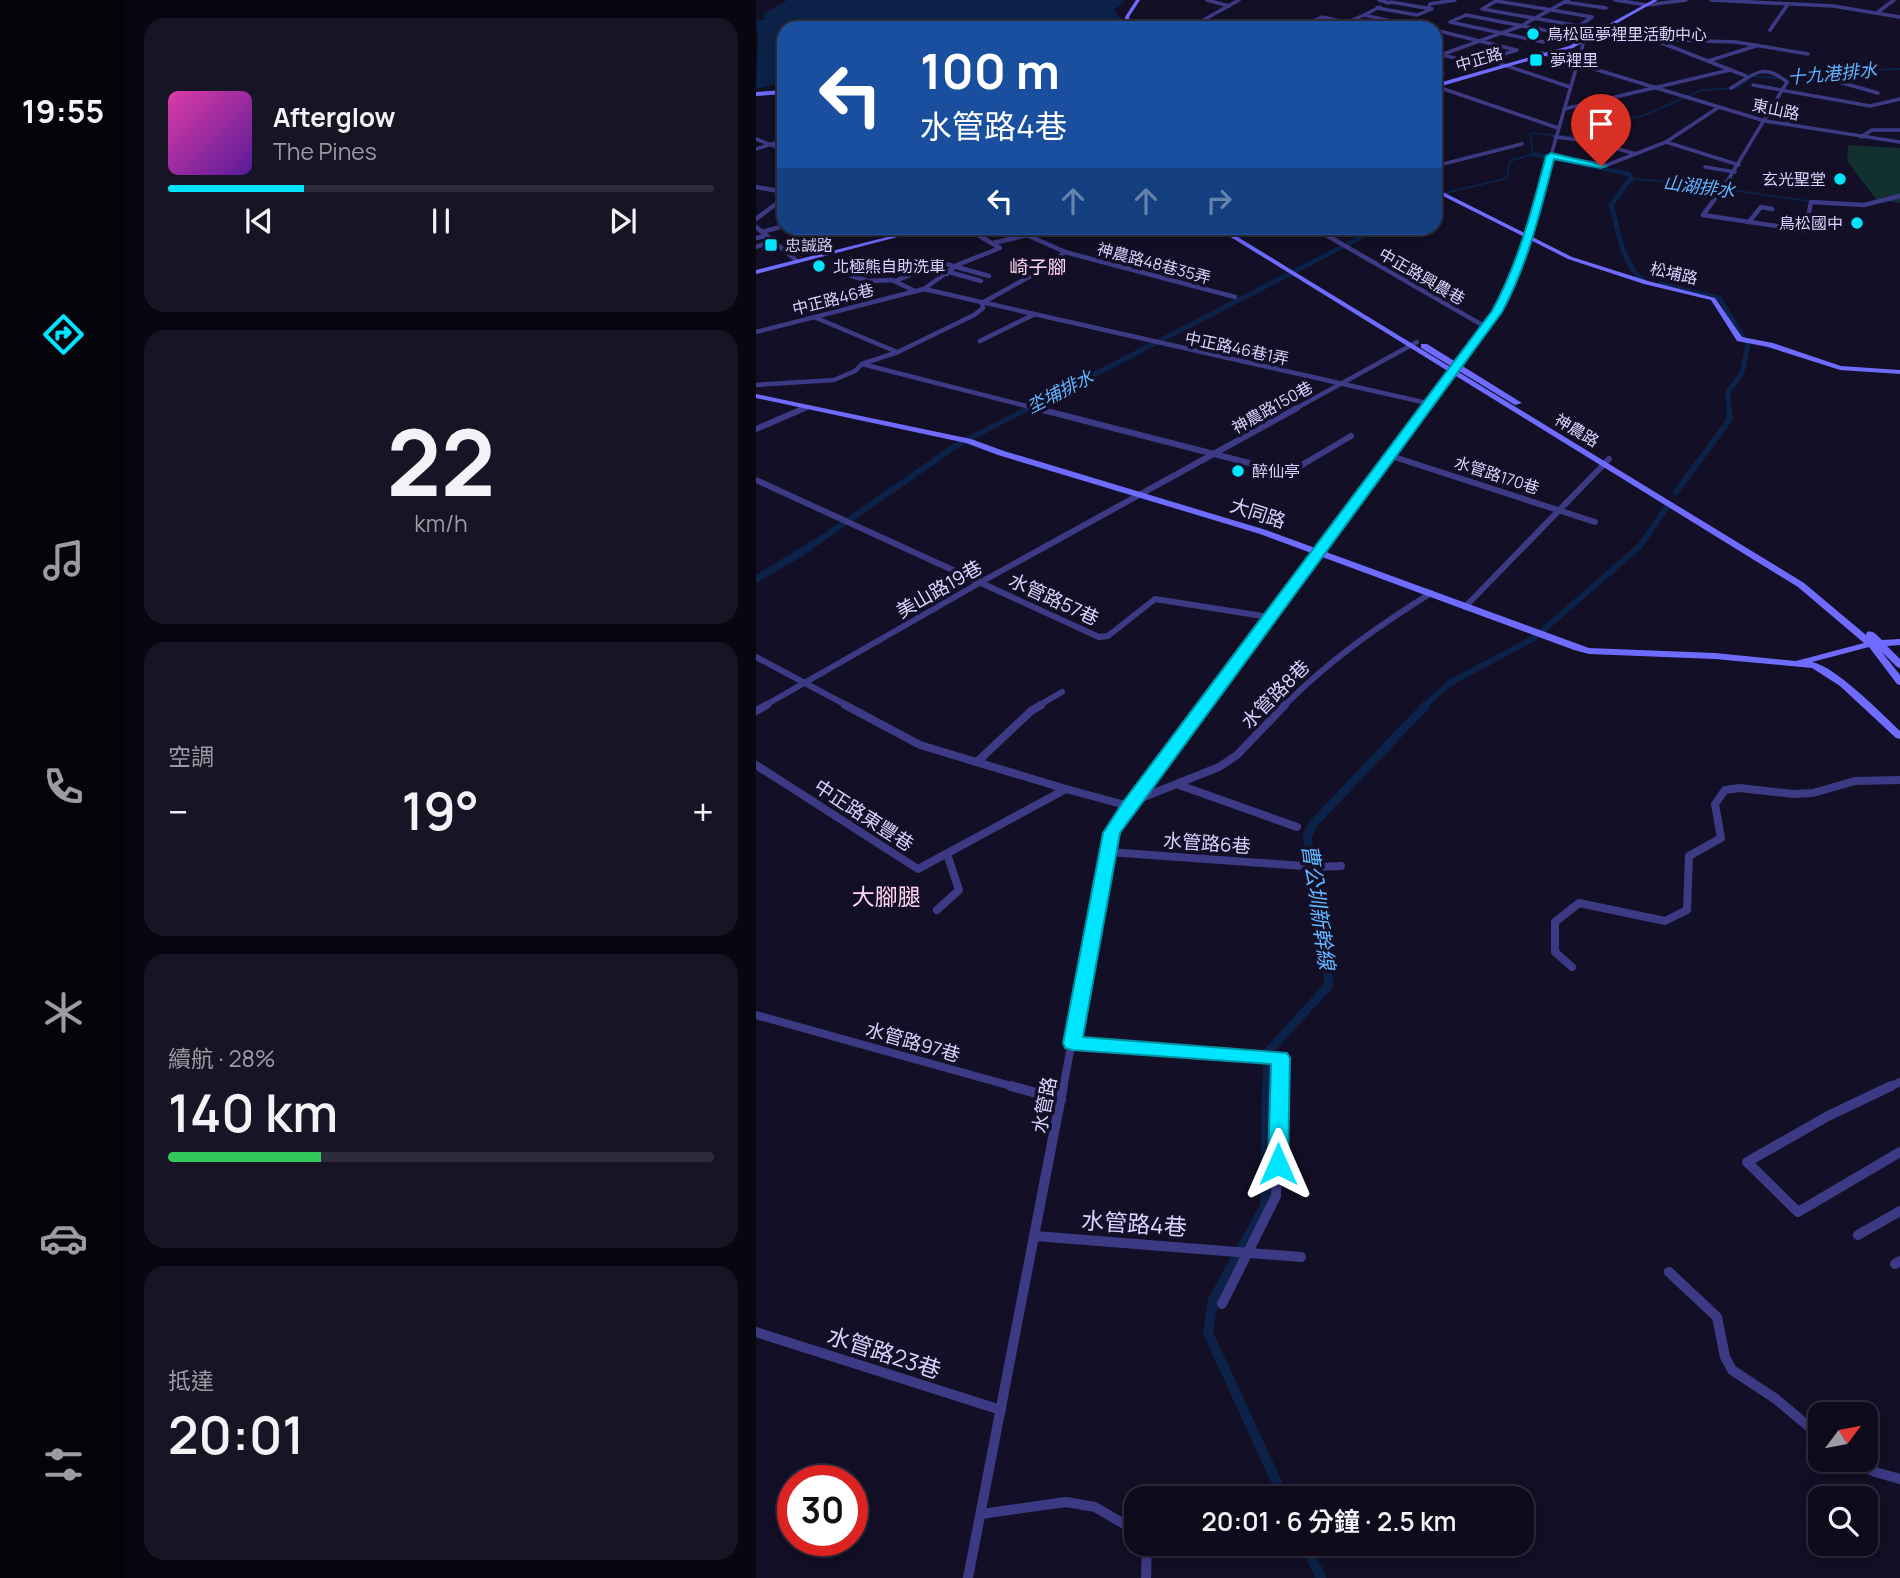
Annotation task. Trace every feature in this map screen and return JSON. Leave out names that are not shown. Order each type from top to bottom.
[{"type":"street","points":[[1127,21],[1127,17],[1138,0]]},
{"type":"street","points":[[1207,0],[1229,6]]},
{"type":"street","points":[[1202,21],[1239,0]]},
{"type":"street","points":[[1379,0],[1432,9]]},
{"type":"street","points":[[1432,9],[1428,6],[1455,0]]},
{"type":"street","points":[[1504,2],[1520,0]]},
{"type":"street","points":[[1615,0],[1640,4],[1686,0]]},
{"type":"street","points":[[1604,29],[1656,0]]},
{"type":"street","points":[[1710,0],[1833,6],[1900,17]]},
{"type":"street","points":[[1766,3],[1776,0]]},
{"type":"street","points":[[1878,12],[1894,0]]},
{"type":"street","points":[[1351,21],[1391,1]]},
{"type":"street","points":[[1496,1],[1504,2],[1524,5],[1592,17],[1579,26],[1482,9],[1496,1]]},
{"type":"street","points":[[1442,55],[1521,26],[1566,1],[1606,8]]},
{"type":"street","points":[[1604,29],[1640,4]]},
{"type":"street","points":[[1770,30],[1788,4]]},
{"type":"street","points":[[1377,8],[1423,14],[1432,9]]},
{"type":"street","points":[[1420,21],[1424,18],[1423,14]]},
{"type":"street","points":[[1364,15],[1391,21]]},
{"type":"street","points":[[1466,15],[1563,34],[1542,42],[1503,33],[1450,22],[1466,15]]},
{"type":"street","points":[[1313,21],[1322,17],[1339,21]]},
{"type":"street","points":[[1604,29],[1653,39],[1746,76]]},
{"type":"street","name":"中正路","points":[[1545,54],[1593,31],[1604,29]]},
{"type":"street","name":"中正路","points":[[1442,83],[1545,54],[1584,41],[1604,29]]},
{"type":"street","points":[[1442,32],[1517,50],[1474,63],[1442,55]]},
{"type":"street","points":[[1653,39],[1718,40],[1808,54]]},
{"type":"street","points":[[1580,64],[1584,41]]},
{"type":"street","points":[[1707,61],[1760,45]]},
{"type":"street","points":[[1545,54],[1657,87]]},
{"type":"street","name":"水管路","points":[[968,1578],[1112,833],[1484,326],[1497,312],[1510,288],[1529,237],[1556,133],[1580,64]]},
{"type":"street","points":[[1504,65],[1570,87]]},
{"type":"street","points":[[1564,109],[1730,70]]},
{"type":"street","points":[[1731,88],[1746,76],[1767,72],[1785,80],[1784,90],[1740,165],[1703,215],[1810,231],[1807,222],[1811,202],[1864,205],[1900,196]]},
{"type":"street","points":[[1832,80],[1878,93]]},
{"type":"street","points":[[1753,85],[1875,107],[1900,99]]},
{"type":"street","name":"東山路","points":[[1657,87],[1765,121],[1900,142]]},
{"type":"street","points":[[1442,88],[1556,133],[1636,154]]},
{"type":"street","points":[[1846,102],[1861,89]]},
{"type":"street","points":[[756,92],[777,91]]},
{"type":"street","points":[[1550,157],[1603,166],[1666,142],[1719,107]]},
{"type":"street","points":[[1787,124],[1794,109]]},
{"type":"street","name":"東山路","points":[[1861,138],[1872,130],[1900,130]]},
{"type":"street","points":[[756,139],[777,148]]},
{"type":"street","points":[[756,149],[777,142]]},
{"type":"street","points":[[1666,142],[1740,165]]},
{"type":"street","points":[[1442,164],[1522,144]]},
{"type":"street","points":[[1705,167],[1735,172]]},
{"type":"street","points":[[756,187],[777,191]]},
{"type":"street","name":"松埔路","points":[[1442,194],[1578,261],[1646,283],[1713,299],[1741,339],[1840,368],[1900,372]]},
{"type":"street","points":[[756,219],[777,203]]},
{"type":"street","points":[[1749,222],[1761,207],[1772,209]]},
{"type":"street","points":[[756,227],[797,261]]},
{"type":"street","points":[[756,238],[777,228]]},
{"type":"street","points":[[756,272],[888,235]]},
{"type":"street","points":[[979,235],[993,243],[1027,235]]},
{"type":"street","name":"神農路48巷35弄","points":[[1027,235],[1065,252],[1236,297]]},
{"type":"street","name":"神農路","points":[[1233,235],[1606,462],[1801,585],[1900,665]]},
{"type":"street","name":"神農路","points":[[1238,235],[1249,243]]},
{"type":"street","name":"中正路興農巷","points":[[1326,235],[1484,326]]},
{"type":"street","points":[[756,247],[773,241]]},
{"type":"street","name":"中正路46巷","points":[[756,332],[924,289],[955,266],[1000,248],[993,243]]},
{"type":"street","points":[[982,303],[1045,268],[1065,252]]},
{"type":"street","points":[[939,262],[989,276]]},
{"type":"street","points":[[923,266],[981,281]]},
{"type":"street","points":[[895,281],[910,275]]},
{"type":"street","name":"中正路46巷","points":[[852,276],[870,284],[895,281],[915,290]]},
{"type":"street","points":[[924,289],[1034,315]]},
{"type":"street","points":[[756,384],[834,380],[855,371],[862,364],[898,352],[981,311],[982,303]]},
{"type":"street","points":[[980,341],[1034,315]]},
{"type":"street","name":"中正路46巷1弄","points":[[1034,315],[1315,378],[1325,378],[1340,384],[1427,404]]},
{"type":"street","points":[[814,317],[898,352]]},
{"type":"street","name":"神農路150巷","points":[[1138,495],[1414,344]]},
{"type":"street","points":[[862,364],[1289,472],[1351,436]]},
{"type":"street","points":[[756,397],[808,407]]},
{"type":"street","points":[[756,429],[808,407]]},
{"type":"street","name":"大同路","points":[[808,407],[968,441],[1319,552],[1589,651],[1798,663]]},
{"type":"street","name":"水管路170巷","points":[[1391,456],[1595,522]]},
{"type":"street","points":[[1465,607],[1606,462]]},
{"type":"street","points":[[756,480],[981,582]]},
{"type":"street","name":"美山路19巷","points":[[756,711],[1138,495]]},
{"type":"street","name":"水管路57巷","points":[[981,582],[1099,637],[1108,636],[1155,599],[1269,617]]},
{"type":"street","name":"水管路8巷","points":[[1131,804],[1219,767],[1237,755],[1314,676],[1366,634],[1431,593]]},
{"type":"street","points":[[1798,663],[1875,643],[1900,642]]},
{"type":"street","name":"神農路","points":[[1875,643],[1900,682]]},
{"type":"street","points":[[756,657],[920,746],[1066,789],[1131,804]]},
{"type":"street","points":[[1798,663],[1814,666],[1828,673],[1900,736]]},
{"type":"street","points":[[977,762],[1031,711],[1062,692]]},
{"type":"street","name":"中正路東豐巷","points":[[756,765],[918,869],[1066,789]]},
{"type":"street","points":[[1572,967],[1555,952],[1555,922],[1579,904],[1665,921],[1687,910],[1689,856],[1721,838],[1715,804],[1724,790],[1739,788],[1793,794],[1813,793],[1855,781],[1900,780]]},
{"type":"street","points":[[1174,785],[1181,785],[1297,827]]},
{"type":"street","name":"水管路6巷","points":[[1109,852],[1318,867],[1341,866]]},
{"type":"street","points":[[937,910],[959,890],[947,854]]},
{"type":"street","name":"水管路97巷","points":[[756,1015],[1061,1100]]},
{"type":"street","points":[[1072,1043],[1278,1057],[1281,1060],[1276,1196],[1222,1304]]},
{"type":"street","points":[[1900,1082],[1828,1116],[1746,1162],[1798,1212],[1900,1152]]},
{"type":"street","points":[[1858,1234],[1900,1210]]},
{"type":"street","name":"水管路4巷","points":[[1035,1236],[1301,1257]]},
{"type":"street","points":[[1669,1272],[1717,1317],[1728,1365],[1808,1426]]},
{"type":"street","name":"水管路23巷","points":[[756,1332],[1001,1410]]},
{"type":"street","points":[[1875,1472],[1900,1479]]},
{"type":"street","points":[[981,1514],[1066,1502],[1095,1507],[1124,1524]]},
{"type":"street","points":[[1146,1578],[1147,1556]]},
{"type":"green space","points":[[1848,145],[1900,148],[1900,203],[1876,199],[1847,161]]},
{"type":"water","points":[[787,0],[1125,1],[1114,10],[1123,21],[777,21],[777,84],[756,89],[756,21],[765,19],[764,14]]},
{"type":"water","points":[[1360,235],[1370,235],[961,446],[798,559],[756,583],[756,575],[826,532],[953,444]]},
{"type":"waterway","name":"十九港排水","points":[[1534,133],[1591,139],[1604,134],[1606,121],[1643,116],[1702,90],[1738,88],[1752,76],[1791,79],[1827,71],[1900,69]]},
{"type":"waterway","name":"坔埔排水","points":[[1446,193],[1507,178],[1510,161],[1533,154],[1530,134],[1534,133]]},
{"type":"waterway","name":"曹公圳新幹線","points":[[1533,154],[1629,174],[1631,179]]},
{"type":"waterway","name":"曹公圳新幹線","points":[[1631,179],[1611,205],[1626,256],[1636,274],[1644,281]]},
{"type":"waterway","name":"山湖排水","points":[[1632,179],[1683,183],[1808,201]]},
{"type":"waterway","name":"曹公圳新幹線","points":[[1660,284],[1719,298],[1748,345],[1742,373],[1728,392],[1729,410]]},
{"type":"waterway","name":"曹公圳新幹線","points":[[1676,492],[1730,419],[1729,408]]},
{"type":"waterway","name":"曹公圳新幹線","points":[[1424,706],[1450,683],[1534,638],[1640,546],[1666,508]]},
{"type":"waterway","name":"曹公圳新幹線","points":[[1267,1088],[1268,1052],[1329,985],[1307,836],[1314,823],[1426,705]]},
{"type":"waterway","name":"曹公圳新幹線","points":[[1267,1086],[1265,1206],[1213,1300],[1208,1333],[1278,1486]]},
{"type":"waterway","name":"曹公圳新幹線","points":[[1311,1556],[1321,1578]]},
{"type":"place","name":"鳥松區夢裡里活動中心","points":[[1533,34]]},
{"type":"place","name":"夢裡里","points":[[1536,60]]},
{"type":"place","name":"玄光聖堂","points":[[1840,179]]},
{"type":"place","name":"鳥松國中","points":[[1857,223]]},
{"type":"place","name":"忠誠路","points":[[771,245]]},
{"type":"place","name":"北極熊自助洗車","points":[[819,266]]},
{"type":"place","name":"醉仙亭","points":[[1238,471]]},
{"type":"district","name":"崎子腳","points":[[1038,267]]},
{"type":"district","name":"大腳腿","points":[[886,897]]},
{"type":"route","points":[[1278,1164],[1280,1058],[1072,1043],[1112,833],[1129,806],[1497,312],[1510,288],[1529,237],[1536,203],[1551,156],[1601,166]]}]
